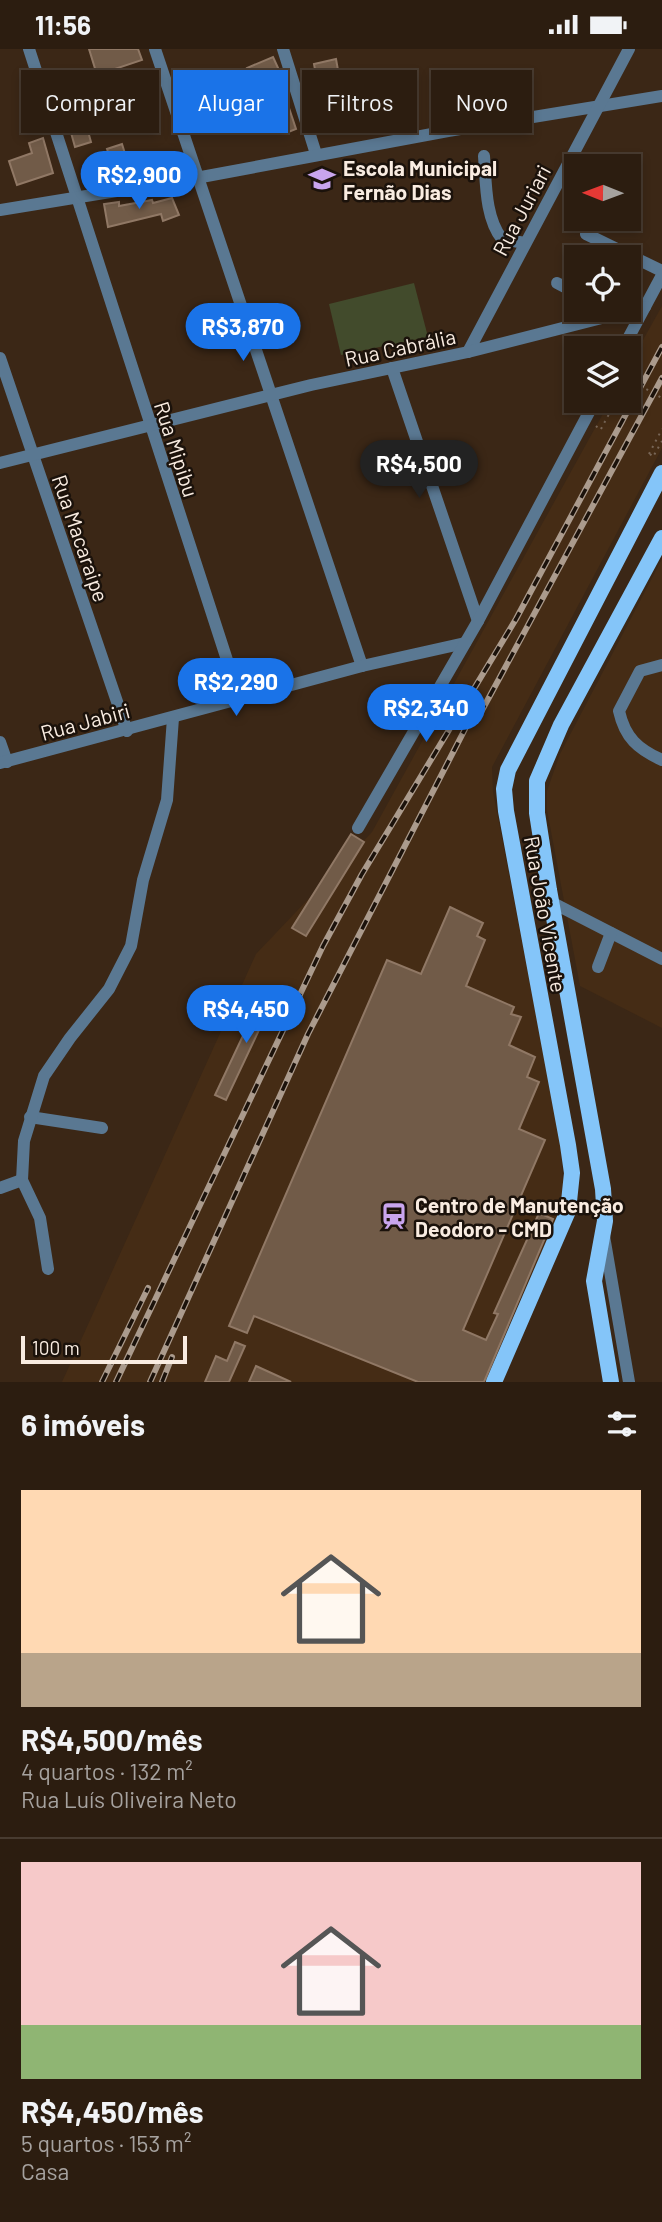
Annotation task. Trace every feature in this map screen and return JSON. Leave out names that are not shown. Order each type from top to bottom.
[{"type":"main road","name":"Rua João Vicente","points":[[494,1382],[561,1232],[572,1187],[568,1145],[520,896],[504,789],[515,751],[662,473]]},
{"type":"main road","points":[[633,527],[661,540]]},
{"type":"main road","name":"Rua João Vicente","points":[[611,1382],[594,1281],[603,1232],[600,1168],[550,896],[536,797],[541,766],[661,540]]},
{"type":"main road","points":[[539,704],[561,725]]},
{"type":"main road","points":[[520,896],[550,896]]},
{"type":"street","name":"Rua Mipibu","points":[[29,49],[74,196],[240,700]]},
{"type":"street","points":[[155,49],[196,178],[362,666]]},
{"type":"street","points":[[283,49],[316,155]]},
{"type":"street","name":"Rua Juriari","points":[[468,352],[629,49]]},
{"type":"street","points":[[0,210],[662,96]]},
{"type":"street","points":[[484,156],[496,232],[502,239],[525,243]]},
{"type":"street","points":[[586,234],[662,273],[629,336]]},
{"type":"street","points":[[557,283],[564,287]]},
{"type":"street","name":"Rua Cabrália","points":[[641,308],[645,307]]},
{"type":"street","name":"Rua Cabrália","points":[[0,463],[272,396],[468,352],[571,322]]},
{"type":"street","name":"Rua Macaraipe","points":[[0,358],[127,731]]},
{"type":"street","points":[[392,368],[478,621]]},
{"type":"street","points":[[358,828],[478,621],[588,413]]},
{"type":"street","name":"Rua Jabiri","points":[[3,763],[362,666],[465,643]]},
{"type":"street","points":[[662,665],[640,671],[619,711],[622,727],[636,746],[662,760]]},
{"type":"street","points":[[48,1269],[40,1219],[22,1180],[21,1162],[30,1117],[44,1076],[70,1038],[110,989],[131,946],[144,880],[167,800],[173,718]]},
{"type":"street","points":[[0,742],[3,763]]},
{"type":"street","points":[[550,896],[611,933],[662,959]]},
{"type":"street","points":[[598,967],[611,933]]},
{"type":"street","points":[[30,1117],[102,1128]]},
{"type":"street","points":[[0,1188],[22,1180]]},
{"type":"street","points":[[603,1232],[632,1381]]},
{"type":"path","points":[[641,386],[662,398]]},
{"type":"path","points":[[600,430],[609,413]]},
{"type":"path","points":[[662,429],[649,454],[653,457],[662,441]]},
{"type":"shaded area","points":[[662,306],[662,448],[492,767],[493,792],[561,1143],[563,1187],[558,1216],[483,1382],[62,1382],[256,954],[372,832],[603,413],[641,413],[641,344]]},
{"type":"shaded area","points":[[662,559],[662,1028],[580,986],[547,810],[547,791],[560,754]]},
{"type":"green space","points":[[414,283],[428,337],[341,355],[329,304]]},
{"type":"building","points":[[89,49],[138,49],[142,60],[112,70],[95,70]]},
{"type":"building","points":[[273,57],[279,70],[248,70],[247,68]]},
{"type":"building","points":[[336,59],[338,70],[315,70],[314,64]]},
{"type":"building","points":[[288,105],[296,129],[288,132]]},
{"type":"building","points":[[71,133],[88,133],[91,142],[75,147]]},
{"type":"building","points":[[43,138],[53,173],[17,185],[9,161],[32,153],[29,143]]},
{"type":"building","points":[[122,144],[127,160],[112,164],[107,149]]},
{"type":"building","points":[[172,198],[179,215],[163,221],[161,214],[108,227],[104,204],[119,202],[119,206],[152,200],[153,203]]},
{"type":"building","points":[[351,834],[364,842],[306,936],[292,928]]},
{"type":"building","points":[[450,907],[483,923],[477,936],[485,940],[466,986],[514,1007],[511,1014],[521,1017],[509,1045],[535,1057],[527,1077],[539,1082],[519,1129],[545,1140],[463,1330],[486,1340],[498,1314],[494,1313],[539,1213],[553,1219],[484,1382],[418,1382],[254,1316],[247,1333],[229,1326],[387,960],[421,974]]},
{"type":"building","points":[[265,989],[276,994],[226,1100],[215,1095]]},
{"type":"building","points":[[235,1342],[245,1346],[229,1382],[205,1382],[216,1356],[227,1361]]},
{"type":"building","points":[[256,1366],[291,1382],[249,1382]]},
{"type":"railway","points":[[116,1382],[323,946],[362,874],[516,619],[662,347]]},
{"type":"railway","points":[[480,714],[662,378]]},
{"type":"railway","points":[[150,1382],[308,1034],[480,700]]},
{"type":"railway","points":[[102,1382],[148,1288]]},
{"type":"railway","points":[[162,1382],[172,1357]]},
{"type":"place","name":"Escola Municipal Fernão Dias","points":[[322,179]]},
{"type":"place","name":"Centro de Manutenção Deodoro - CMD","points":[[394,1216]]}]
